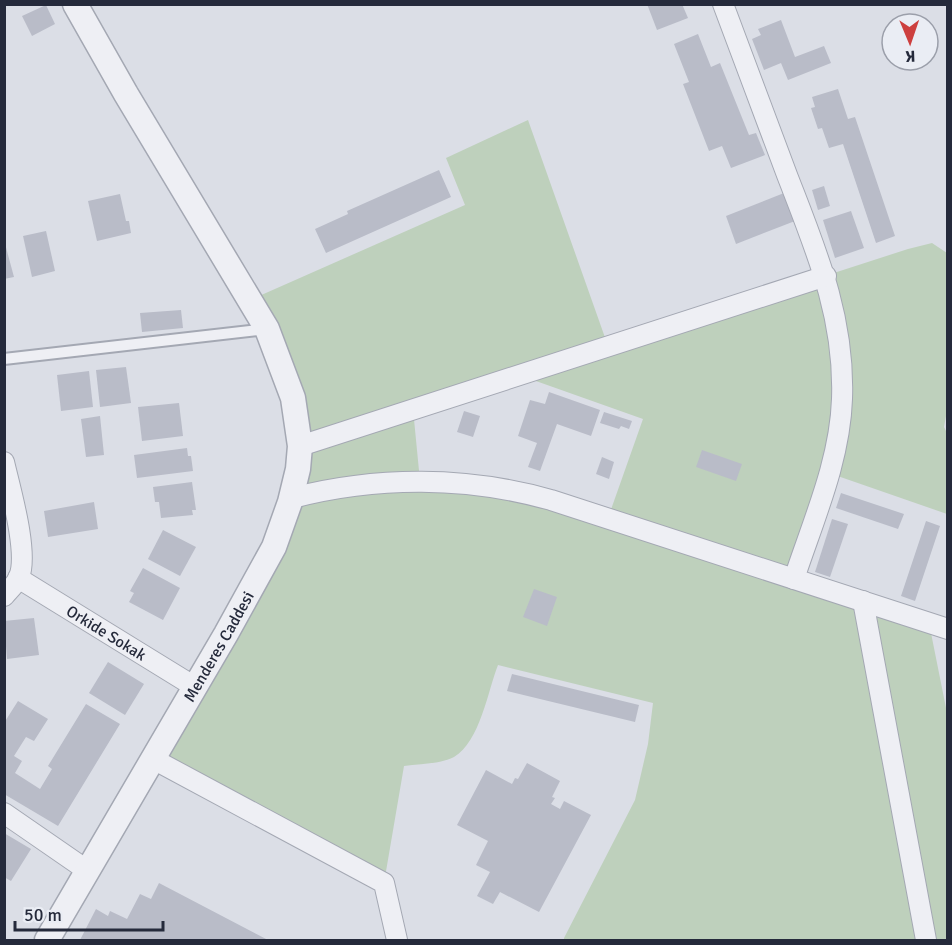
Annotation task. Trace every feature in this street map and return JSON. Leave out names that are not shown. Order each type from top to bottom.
[{"type":"street","name":"Menderes Caddesi","points":[[47,940],[274,547],[292,498],[300,446],[293,398],[267,329],[126,94],[75,4]]},
{"type":"street","points":[[723,4],[826,276],[839,336],[842,400],[839,430],[829,473],[794,579]]},
{"type":"street","points":[[300,446],[826,276]]},
{"type":"street","points":[[4,462],[18,521],[21,563],[18,578],[4,596]]},
{"type":"street","points":[[292,498],[346,486],[399,482],[455,482],[494,486],[551,500],[948,629]]},
{"type":"street","name":"Orkide Sokak","points":[[18,578],[195,687]]},
{"type":"street","points":[[863,602],[926,940]]},
{"type":"street","points":[[153,759],[384,883],[397,940]]},
{"type":"street","points":[[4,813],[88,871]]},
{"type":"lane","points":[[4,359],[267,329]]},
{"type":"green space","points":[[528,120],[608,346],[908,249],[932,243],[947,253],[948,405],[944,427],[948,435],[947,514],[829,473],[794,579],[929,623],[947,713],[947,940],[564,940],[635,800],[648,744],[653,703],[498,665],[477,728],[463,750],[443,761],[404,766],[384,883],[153,759],[254,584],[300,446],[250,300],[465,205],[446,158]],"holes":[[[519,375],[643,419],[608,518],[420,481],[413,409]]]},
{"type":"building","points":[[647,4],[682,4],[688,18],[657,30]]},
{"type":"building","points":[[46,5],[55,24],[32,36],[22,16]]},
{"type":"building","points":[[781,20],[795,57],[824,46],[831,63],[788,80],[781,63],[764,70],[752,39],[761,35],[758,29]]},
{"type":"building","points":[[698,34],[711,67],[720,63],[749,135],[756,133],[765,155],[731,168],[722,146],[709,151],[683,84],[689,82],[674,44]]},
{"type":"building","points":[[838,89],[848,119],[855,117],[895,236],[876,243],[843,144],[829,148],[822,128],[818,129],[811,108],[815,107],[812,97]]},
{"type":"building","points":[[439,170],[451,197],[326,253],[315,229],[348,214],[347,211]]},
{"type":"building","points":[[824,186],[830,206],[818,210],[812,190]]},
{"type":"building","points":[[784,193],[795,221],[736,244],[726,216]]},
{"type":"building","points":[[120,194],[131,233],[97,241],[88,201]]},
{"type":"building","points":[[851,211],[864,248],[835,258],[823,220]]},
{"type":"building","points":[[46,231],[55,271],[32,277],[23,236]]},
{"type":"building","points":[[4,240],[14,277],[4,279]]},
{"type":"building","points":[[181,310],[183,328],[142,332],[140,313]]},
{"type":"building","points":[[126,367],[131,403],[100,407],[96,370]]},
{"type":"building","points":[[89,371],[93,407],[61,411],[57,375]]},
{"type":"building","points":[[549,392],[600,410],[591,436],[557,424],[540,471],[528,467],[537,443],[518,436],[530,400],[545,404]]},
{"type":"building","points":[[179,403],[183,436],[142,441],[138,407]]},
{"type":"building","points":[[464,411],[480,416],[473,437],[457,432]]},
{"type":"building","points":[[604,412],[632,421],[629,429],[621,426],[619,429],[600,423]]},
{"type":"building","points":[[100,416],[104,455],[86,457],[81,419]]},
{"type":"building","points":[[187,448],[188,456],[191,456],[193,471],[137,478],[134,455]]},
{"type":"building","points":[[702,450],[742,464],[736,481],[696,467]]},
{"type":"building","points":[[602,457],[614,462],[609,479],[596,474]]},
{"type":"building","points":[[192,482],[196,510],[192,510],[193,515],[161,518],[159,502],[155,502],[153,487]]},
{"type":"building","points":[[841,493],[904,514],[898,529],[836,508]]},
{"type":"building","points":[[94,502],[98,529],[48,537],[44,511]]},
{"type":"building","points":[[832,519],[848,524],[830,577],[815,572]]},
{"type":"building","points":[[926,521],[940,526],[915,601],[901,596]]},
{"type":"building","points":[[163,530],[196,547],[180,576],[148,559]]},
{"type":"building","points":[[143,568],[180,588],[163,620],[129,602],[134,593],[130,591]]},
{"type":"building","points":[[534,589],[557,597],[547,626],[523,617]]},
{"type":"building","points":[[34,618],[39,655],[7,659],[4,621]]},
{"type":"building","points":[[108,662],[144,684],[125,715],[89,693]]},
{"type":"building","points":[[512,674],[639,705],[635,722],[507,691]]},
{"type":"building","points":[[18,701],[48,719],[34,741],[26,737],[14,756],[22,761],[15,773],[40,789],[52,769],[48,766],[86,704],[120,724],[58,826],[4,794],[4,723]]},
{"type":"building","points":[[527,763],[560,781],[551,804],[560,809],[564,801],[591,815],[539,912],[500,892],[493,904],[477,896],[490,872],[476,865],[488,841],[457,825],[486,770],[512,784],[515,778],[518,779]]},
{"type":"building","points":[[4,833],[31,849],[11,881],[4,877]]},
{"type":"building","points":[[159,883],[268,940],[80,940],[96,909],[108,916],[110,911],[127,919],[140,894],[151,899]]}]
